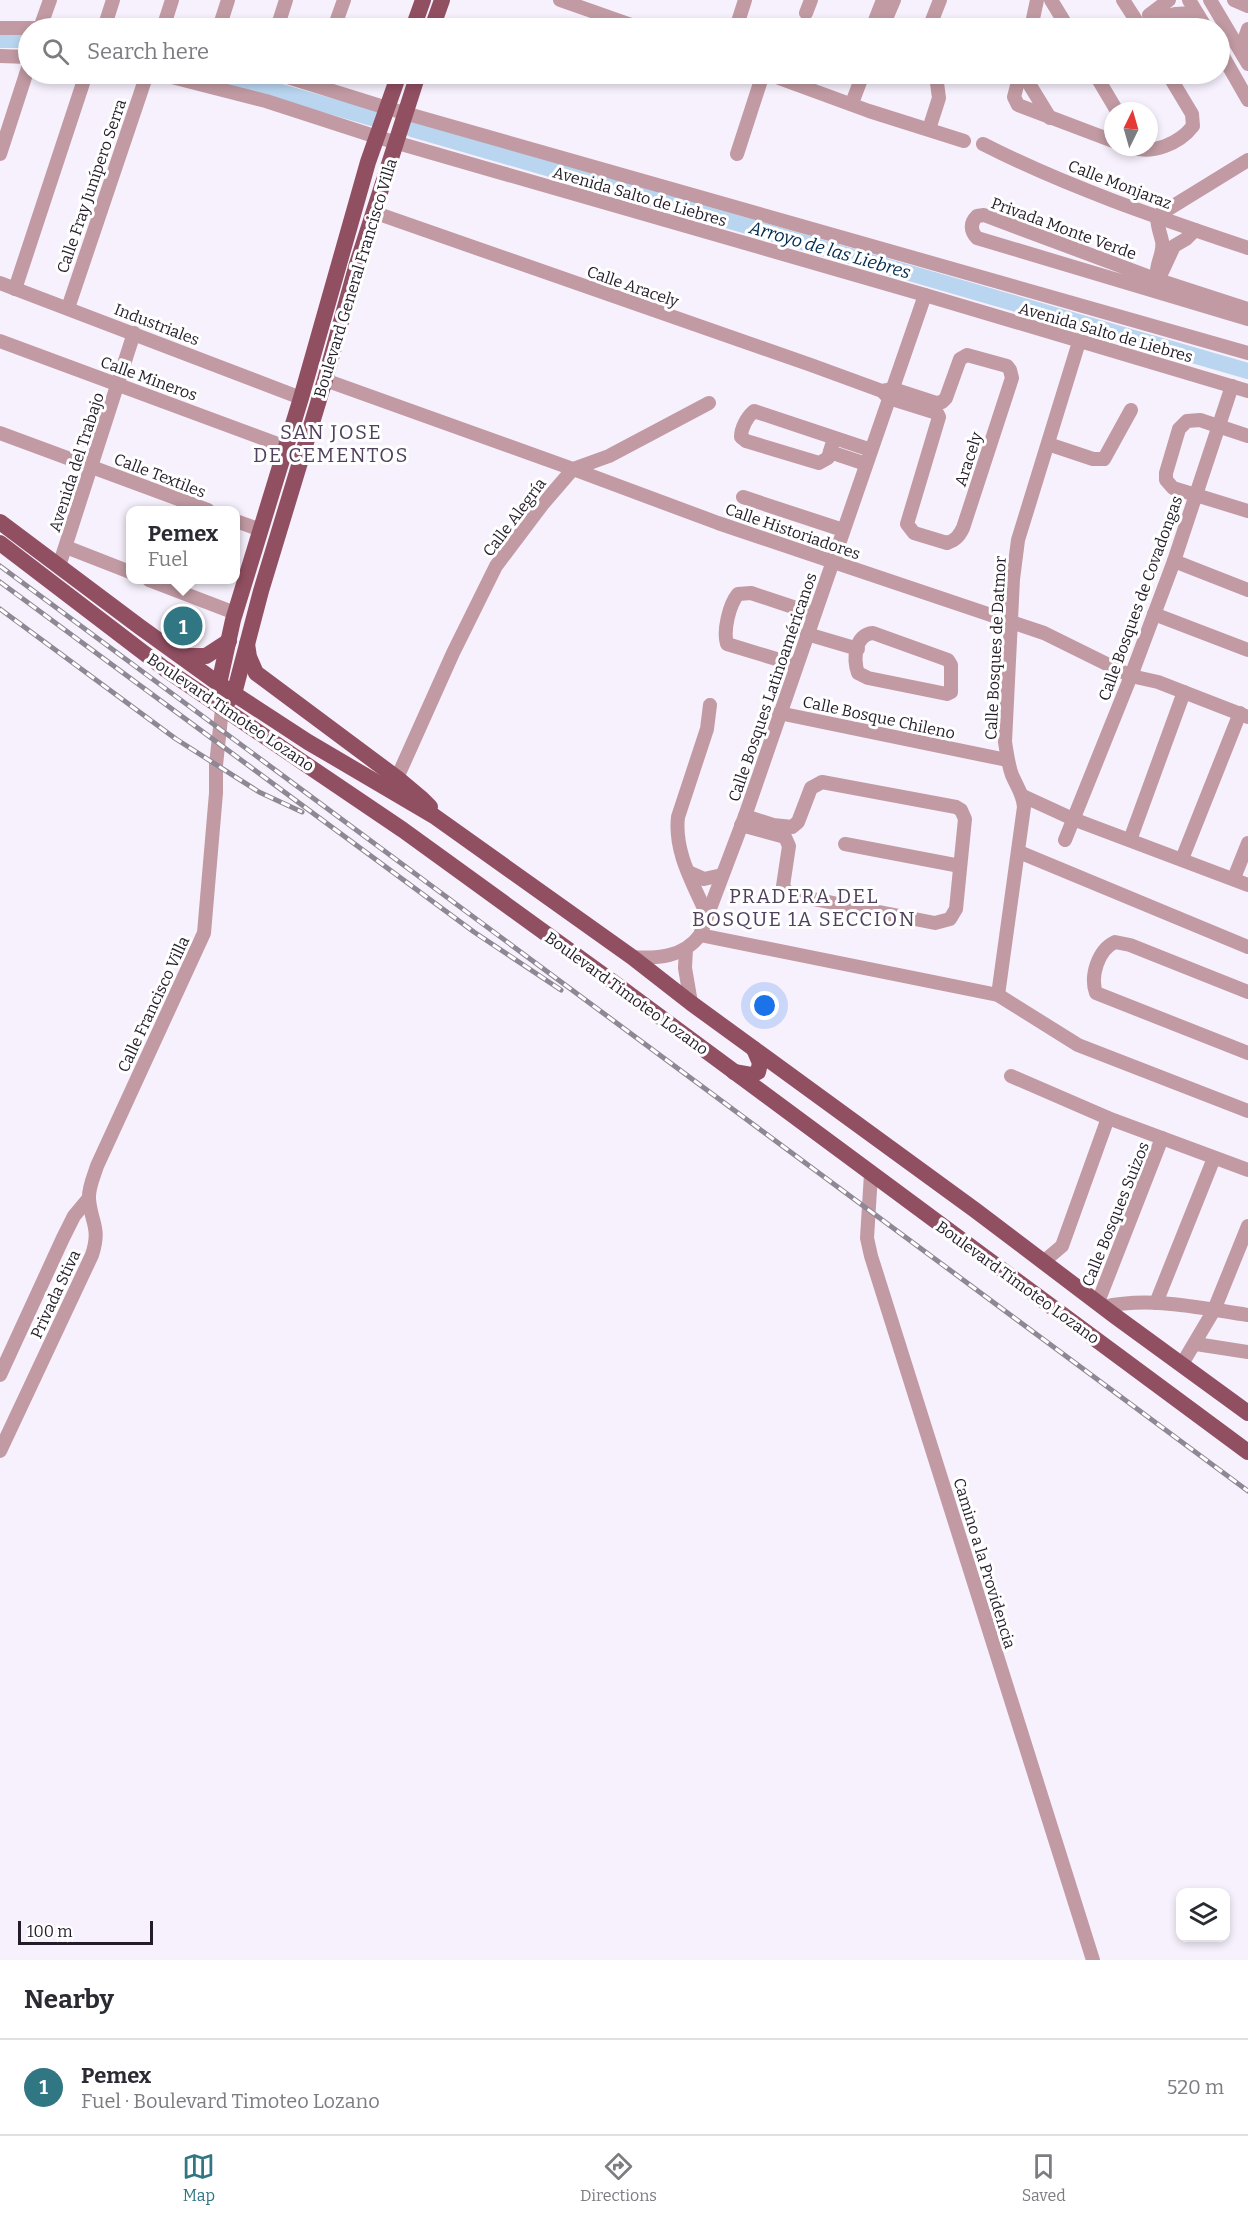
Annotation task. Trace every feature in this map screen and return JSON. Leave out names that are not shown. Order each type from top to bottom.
[{"type":"main road","points":[[417,18],[423,0]]},
{"type":"main road","points":[[436,18],[442,0]]},
{"type":"main road","name":"Boulevard General Francisco Villa","points":[[222,709],[219,684],[228,641],[356,206],[395,84]]},
{"type":"main road","name":"Boulevard General Francisco Villa","points":[[222,709],[234,694],[247,641],[373,212],[415,84]]},
{"type":"main road","name":"Boulevard Timoteo Lozano","points":[[0,522],[219,684],[308,742],[393,784],[434,816],[632,957],[691,1003],[1248,1413]]},
{"type":"main road","name":"Boulevard Timoteo Lozano","points":[[0,543],[165,669],[403,830],[617,985],[1248,1452]]},
{"type":"main road","points":[[180,656],[206,656],[228,641]]},
{"type":"main road","points":[[247,641],[249,657],[256,673],[393,784]]},
{"type":"main road","points":[[734,1071],[751,1075],[758,1072],[760,1063],[754,1049]]},
{"type":"main road","points":[[775,1103],[775,1089],[778,1082],[797,1081]]},
{"type":"street","points":[[43,18],[50,0]]},
{"type":"street","points":[[107,18],[113,0]]},
{"type":"street","points":[[166,18],[172,0]]},
{"type":"street","points":[[222,18],[228,0]]},
{"type":"street","points":[[280,18],[286,0]]},
{"type":"street","points":[[338,18],[344,0]]},
{"type":"street","points":[[560,0],[611,18]]},
{"type":"street","points":[[739,18],[745,0]]},
{"type":"street","points":[[876,18],[883,0]]},
{"type":"street","points":[[886,18],[894,0]]},
{"type":"street","points":[[933,18],[940,0]]},
{"type":"street","points":[[1033,18],[1037,0]]},
{"type":"street","points":[[1052,0],[1062,18]]},
{"type":"street","points":[[1123,0],[1134,18]]},
{"type":"street","points":[[1148,18],[1169,0]]},
{"type":"street","points":[[1189,0],[1200,18]]},
{"type":"street","points":[[1210,0],[1221,18]]},
{"type":"street","points":[[1158,18],[1171,14],[1198,15]]},
{"type":"street","points":[[0,28],[18,28]]},
{"type":"street","points":[[1245,59],[1243,43],[1248,29]]},
{"type":"street","points":[[1230,34],[1245,59]]},
{"type":"street","points":[[0,56],[18,57]]},
{"type":"street","points":[[1230,69],[1248,100]]},
{"type":"street","points":[[1233,75],[1248,70]]},
{"type":"street","points":[[0,154],[23,84]]},
{"type":"street","points":[[15,289],[83,84]]},
{"type":"street","name":"Calle Fray Junípero Serra","points":[[68,308],[144,84]]},
{"type":"street","name":"Avenida Salto de Liebres","points":[[200,84],[267,101],[382,122],[405,116],[1248,353]]},
{"type":"street","name":"Avenida Salto de Liebres","points":[[325,84],[382,122],[397,140],[1248,391]]},
{"type":"street","points":[[737,154],[760,84]]},
{"type":"street","points":[[797,84],[869,111],[964,141]]},
{"type":"street","points":[[848,102],[852,84]]},
{"type":"street","points":[[848,102],[858,84]]},
{"type":"street","points":[[929,129],[939,98],[937,84]]},
{"type":"street","points":[[1018,84],[1015,102],[1050,118],[1104,138]]},
{"type":"street","points":[[1028,84],[1050,118]]},
{"type":"street","points":[[1101,84],[1112,102]]},
{"type":"street","points":[[1158,148],[1184,135],[1193,126],[1192,114],[1174,84]]},
{"type":"street","name":"Calle Monjaraz","points":[[983,144],[1017,161],[1157,216],[1248,248]]},
{"type":"street","points":[[1157,216],[1248,160]]},
{"type":"street","name":"Calle Aracely","points":[[373,212],[888,393]]},
{"type":"street","name":"Privada Monte Verde","points":[[1248,309],[1158,280],[984,215],[977,216],[972,223],[972,230],[977,238],[1248,319]]},
{"type":"street","name":"Privada Monte Verde","points":[[1157,216],[1158,232],[1168,244],[1156,267],[1158,280],[1164,293]]},
{"type":"street","points":[[1168,244],[1186,239],[1195,230]]},
{"type":"street","points":[[1143,287],[1158,280]]},
{"type":"street","name":"Industriales","points":[[0,283],[301,398]]},
{"type":"street","name":"Calle Bosques Latinoaméricanos","points":[[632,957],[660,957],[686,949],[700,935],[743,821],[871,450],[888,393],[925,295]]},
{"type":"street","name":"Avenida del Trabajo","points":[[59,566],[134,333]]},
{"type":"street","name":"Calle Mineros","points":[[0,341],[286,447]]},
{"type":"street","name":"Calle Bosques de Datmor","points":[[998,995],[1024,807],[1023,796],[1012,777],[1007,760],[1005,742],[1014,567],[1020,534],[1079,342]]},
{"type":"street","name":"Aracely","points":[[967,355],[1007,366],[1011,372],[1012,378],[963,528],[955,540],[947,543],[914,533],[907,525],[939,417],[937,413],[888,393],[936,403],[942,402],[946,398],[960,358],[967,355]]},
{"type":"street","name":"Calle Historiadores","points":[[325,380],[718,523],[1044,633],[1131,676],[1184,692],[1244,715]]},
{"type":"street","name":"Calle Bosques de Covadongas","points":[[1065,840],[1174,561],[1232,386]]},
{"type":"street","points":[[573,469],[609,456],[709,403]]},
{"type":"street","points":[[1048,444],[1093,459],[1104,459],[1131,410]]},
{"type":"street","points":[[834,438],[828,458],[819,463],[746,441],[741,437],[741,431],[754,411],[871,450]]},
{"type":"street","points":[[1248,436],[1194,420],[1187,421],[1179,429],[1166,473],[1166,480],[1173,488],[1248,511]]},
{"type":"street","name":"Calle Textiles","points":[[0,433],[197,506]]},
{"type":"street","points":[[830,452],[866,464]]},
{"type":"street","name":"Calle Alegría","points":[[393,784],[496,566],[509,546],[573,469]]},
{"type":"street","points":[[743,497],[843,530]]},
{"type":"street","points":[[240,522],[261,530]]},
{"type":"street","points":[[66,548],[126,570]]},
{"type":"street","points":[[1174,561],[1248,590]]},
{"type":"street","points":[[162,584],[236,613]]},
{"type":"street","points":[[796,665],[728,644],[725,632],[734,599],[738,594],[751,593],[814,614]]},
{"type":"street","points":[[1154,614],[1248,650]]},
{"type":"street","points":[[873,633],[948,660],[951,665],[952,690],[947,694],[868,678],[858,673],[854,659],[858,649],[865,635],[873,633]]},
{"type":"street","points":[[807,634],[858,649]]},
{"type":"street","points":[[1130,840],[1184,692]]},
{"type":"street","points":[[707,915],[678,845],[676,831],[678,817],[707,729],[710,705]]},
{"type":"street","name":"Calle Francisco Villa","points":[[88,1197],[97,1166],[204,933],[222,709]]},
{"type":"street","name":"Calle Bosque Chileno","points":[[779,713],[1007,760]]},
{"type":"street","points":[[1182,859],[1244,715]]},
{"type":"street","points":[[822,782],[956,807],[961,810],[965,819],[956,909],[950,920],[935,923],[802,897],[787,892],[783,882],[789,846],[787,840],[743,821],[792,827],[798,822],[811,788],[822,782]]},
{"type":"street","points":[[1023,796],[1073,819],[1248,885]]},
{"type":"street","points":[[1234,878],[1248,843]]},
{"type":"street","points":[[845,844],[960,866]]},
{"type":"street","points":[[1019,852],[1248,947]]},
{"type":"street","points":[[688,872],[704,879],[722,875]]},
{"type":"street","points":[[700,935],[998,995],[1078,1045],[1248,1111]]},
{"type":"street","points":[[1248,992],[1130,945],[1115,942],[1106,949],[1093,977],[1096,993],[1248,1053]]},
{"type":"street","points":[[686,949],[685,968],[691,1003]]},
{"type":"street","points":[[1011,1077],[1108,1118],[1248,1170]]},
{"type":"street","points":[[1043,1262],[1062,1246],[1108,1118]]},
{"type":"street","name":"Calle Bosques Suizos","points":[[1100,1305],[1162,1138]]},
{"type":"street","points":[[1156,1303],[1214,1158]]},
{"type":"street","name":"Camino a la Providencia","points":[[871,1174],[867,1238],[871,1256],[1092,1960]]},
{"type":"street","name":"Privada Stiva","points":[[0,1375],[63,1238],[74,1216],[88,1197]]},
{"type":"street","name":"Privada Stiva","points":[[0,1451],[92,1255],[97,1240],[97,1230],[88,1197]]},
{"type":"street","points":[[1182,1364],[1196,1344],[1214,1310],[1248,1226]]},
{"type":"street","points":[[1100,1305],[1131,1302],[1156,1303],[1248,1315]]},
{"type":"street","points":[[1196,1344],[1248,1352]]},
{"type":"waterway","name":"Arroyo de las Liebres","points":[[0,40],[18,40]]},
{"type":"waterway","name":"Arroyo de las Liebres","points":[[253,84],[372,118]]},
{"type":"waterway","name":"Arroyo de las Liebres","points":[[412,129],[1248,371]]},
{"type":"railway","points":[[0,566],[1248,1491]]},
{"type":"railway","points":[[0,582],[474,932],[561,990]]},
{"type":"railway","points":[[0,609],[176,739],[259,792],[302,812]]},
{"type":"place","name":"Pemex","points":[[183,626]]},
{"type":"district","name":"SAN JOSE DE CEMENTOS","points":[[331,444]]},
{"type":"district","name":"PRADERA DEL BOSQUE 1A SECCION","points":[[804,908]]}]
